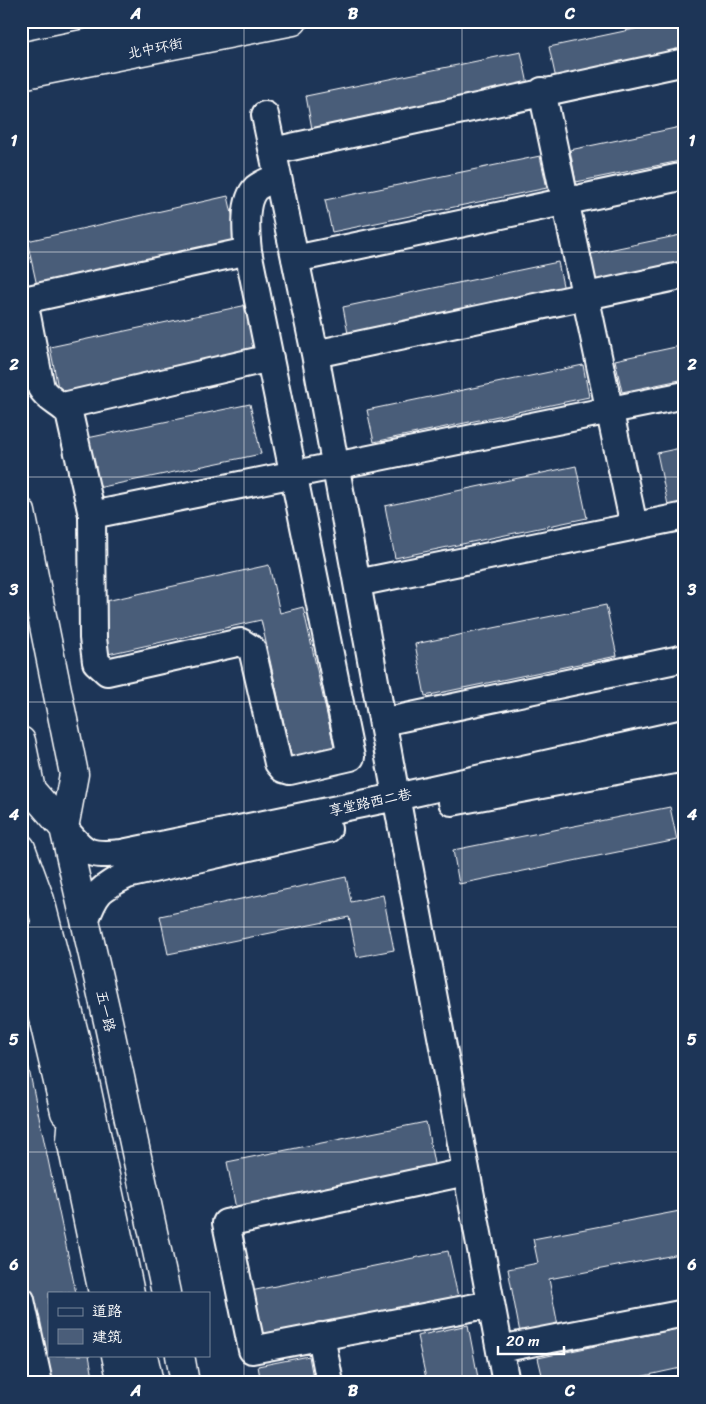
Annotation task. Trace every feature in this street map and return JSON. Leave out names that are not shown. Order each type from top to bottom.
[{"type":"main road","name":"北中环街","points":[[23,71],[87,44],[194,21]]},
{"type":"main road","name":"北中环街","points":[[23,71],[126,54],[290,22]]},
{"type":"main road","points":[[87,44],[126,54]]},
{"type":"main road","points":[[21,512],[74,774],[64,828]]},
{"type":"main road","name":"五一路","points":[[21,741],[31,790],[64,828],[86,921],[166,1292]]},
{"type":"main road","points":[[21,848],[40,900],[78,1049],[130,1292]]},
{"type":"main road","points":[[22,934],[58,968]]},
{"type":"main road","points":[[22,934],[71,1140],[103,1292]]},
{"type":"main road","points":[[71,1140],[78,1049]]},
{"type":"main road","points":[[116,1356],[122,1383]]},
{"type":"main road","points":[[143,1356],[149,1383]]},
{"type":"main road","points":[[180,1356],[185,1383]]},
{"type":"street","points":[[272,151],[542,91],[685,62]]},
{"type":"street","points":[[542,91],[634,526]]},
{"type":"street","points":[[265,115],[315,354],[506,1383]]},
{"type":"street","points":[[295,259],[685,176]]},
{"type":"street","points":[[248,251],[24,300],[41,388],[46,396],[63,406],[69,413],[92,516],[93,638],[96,662],[107,672],[241,642],[252,650],[278,763],[282,769],[290,771],[350,757],[248,251],[246,227],[250,196],[258,186],[278,178]]},
{"type":"street","points":[[315,354],[685,275]]},
{"type":"street","points":[[63,406],[270,358]]},
{"type":"street","points":[[92,516],[685,395]]},
{"type":"street","points":[[358,583],[685,516]]},
{"type":"street","points":[[383,722],[685,658]]},
{"type":"street","name":"享堂路西二巷","points":[[86,921],[95,897],[106,885],[127,875],[685,733]]},
{"type":"street","name":"享堂路西二巷","points":[[64,828],[81,849],[100,855],[122,853],[685,758]]},
{"type":"street","points":[[466,1172],[226,1223],[252,1350],[491,1304]]},
{"type":"street","points":[[21,1300],[39,1383]]},
{"type":"street","points":[[500,1350],[685,1314]]},
{"type":"street","points":[[321,1336],[330,1383]]},
{"type":"building","points":[[672,21],[685,21],[685,52],[556,79],[549,47]]},
{"type":"building","points":[[521,52],[528,84],[312,129],[306,96]]},
{"type":"building","points":[[685,126],[685,160],[576,182],[570,150]]},
{"type":"building","points":[[540,156],[547,188],[332,232],[325,200]]},
{"type":"building","points":[[228,196],[238,241],[37,286],[27,241]]},
{"type":"building","points":[[685,234],[685,268],[592,287],[585,255]]},
{"type":"building","points":[[558,262],[565,295],[349,339],[343,307]]},
{"type":"building","points":[[247,305],[257,350],[59,393],[50,347]]},
{"type":"building","points":[[685,345],[685,379],[622,392],[615,360]]},
{"type":"building","points":[[583,365],[589,397],[374,442],[367,410]]},
{"type":"building","points":[[250,404],[261,454],[83,491],[73,441]]},
{"type":"building","points":[[685,447],[685,502],[668,505],[657,453]]},
{"type":"building","points":[[576,466],[587,518],[395,558],[385,506]]},
{"type":"building","points":[[269,565],[280,613],[303,607],[336,755],[293,764],[261,620],[108,654],[97,603]]},
{"type":"building","points":[[606,605],[617,656],[425,696],[415,644]]},
{"type":"building","points":[[670,807],[677,840],[459,884],[453,850]]},
{"type":"building","points":[[346,877],[351,902],[383,895],[394,950],[357,957],[349,917],[168,954],[160,916]]},
{"type":"building","points":[[21,1031],[76,1292],[48,1292],[48,1356],[89,1356],[94,1383],[47,1383],[21,1263]]},
{"type":"building","points":[[426,1122],[436,1174],[237,1214],[227,1162]]},
{"type":"building","points":[[685,1210],[685,1253],[549,1279],[558,1326],[520,1333],[508,1269],[538,1263],[533,1239]]},
{"type":"building","points":[[448,1251],[459,1301],[261,1342],[251,1291]]},
{"type":"building","points":[[468,1325],[479,1383],[427,1383],[417,1336]]},
{"type":"building","points":[[685,1327],[685,1367],[612,1383],[544,1383],[538,1358]]},
{"type":"building","points":[[309,1356],[314,1383],[261,1383],[258,1366]]}]
